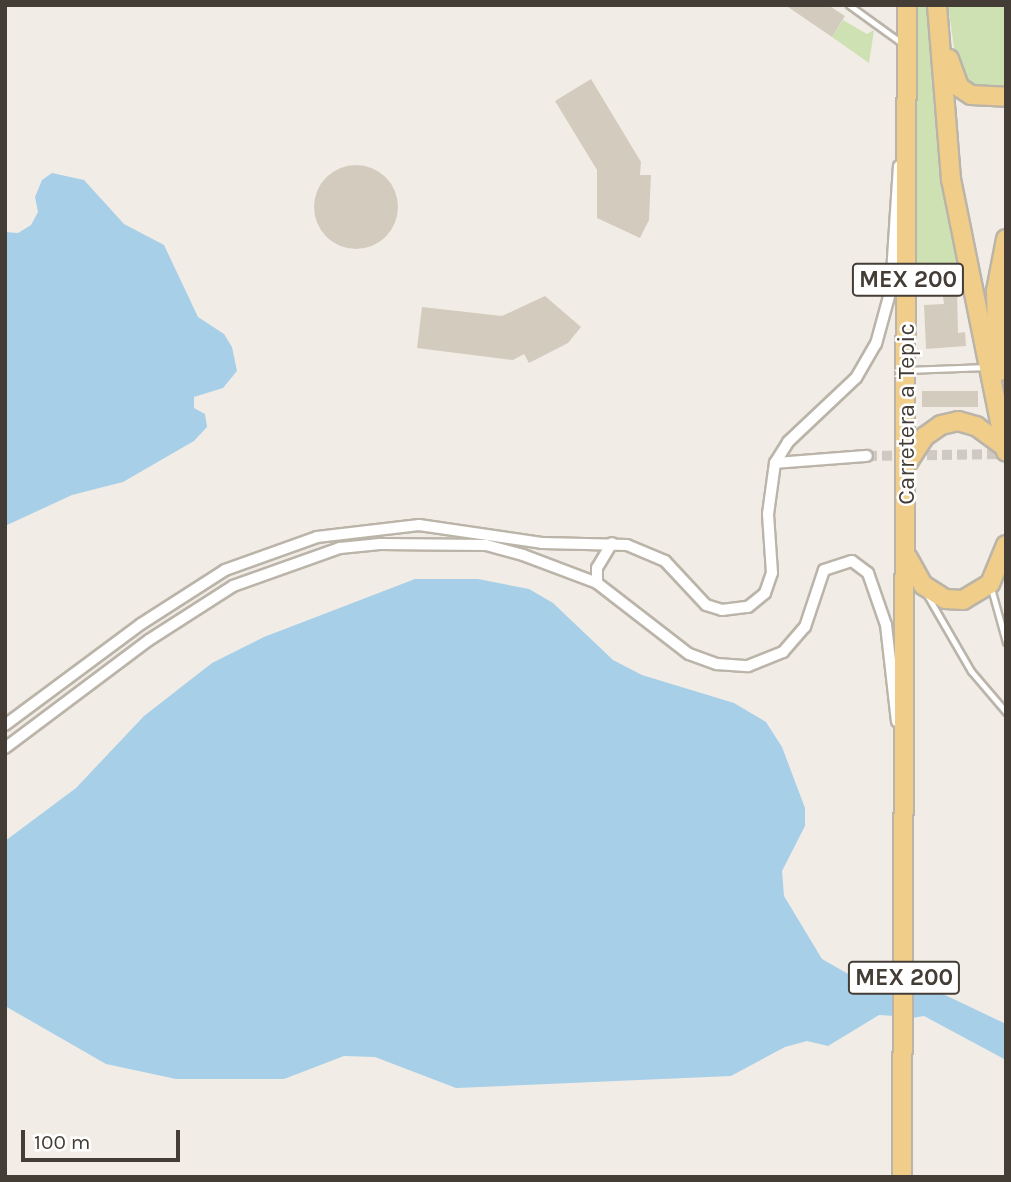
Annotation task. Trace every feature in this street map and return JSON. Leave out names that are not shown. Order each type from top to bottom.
[{"type":"highway","name":"Carretera a Tepic","points":[[902,1177],[905,780],[902,740],[907,555],[907,5]]},
{"type":"highway","points":[[939,5],[951,70],[958,87],[983,99],[1006,97]]},
{"type":"highway","name":"MEX 200","points":[[939,5],[951,179],[1005,449]]},
{"type":"highway","points":[[1001,428],[996,291],[1006,239]]},
{"type":"highway","points":[[907,465],[924,438],[942,425],[958,421],[976,426],[1005,449]]},
{"type":"highway","points":[[907,555],[923,585],[945,599],[963,600],[990,584],[1006,545]]},
{"type":"street","points":[[5,725],[141,624],[225,570],[317,537],[419,525],[542,543],[612,543],[664,561],[706,605],[729,610],[748,607],[765,593],[772,573],[768,514],[775,463],[788,442],[856,378],[876,344],[891,289],[898,167],[908,137]]},
{"type":"street","points":[[775,463],[867,456]]},
{"type":"street","points":[[597,583],[597,568],[612,543]]},
{"type":"street","points":[[5,748],[149,640],[233,586],[340,548],[449,544],[486,545],[597,583],[689,654],[717,664],[748,666],[768,660],[795,640],[806,627],[824,570],[842,561],[861,565],[886,625],[902,740]]},
{"type":"lane","points":[[849,5],[908,49]]},
{"type":"lane","points":[[907,370],[988,367]]},
{"type":"lane","points":[[990,584],[1006,642]]},
{"type":"lane","points":[[923,585],[933,612],[971,671],[1006,712]]},
{"type":"green space","points":[[915,5],[929,5],[939,138],[962,290],[917,290]]},
{"type":"green space","points":[[948,5],[1006,5],[1006,87],[987,90],[966,82],[957,69]]},
{"type":"green space","points":[[843,20],[867,34],[874,30],[869,63],[832,37]]},
{"type":"water","points":[[52,173],[84,180],[124,224],[164,245],[198,317],[224,334],[232,347],[237,371],[223,388],[194,397],[194,408],[205,414],[207,427],[194,441],[123,482],[72,495],[5,526],[5,232],[18,233],[31,225],[38,212],[35,197],[42,180]]},
{"type":"water","points":[[415,579],[478,579],[529,589],[553,603],[613,660],[642,675],[734,703],[766,722],[782,747],[805,808],[805,826],[782,871],[784,896],[822,959],[871,987],[895,990],[895,1016],[879,1015],[828,1046],[807,1041],[785,1047],[731,1076],[456,1088],[375,1057],[344,1056],[284,1079],[176,1079],[106,1064],[5,1006],[5,841],[76,788],[144,716],[212,663],[264,637]]},
{"type":"water","points":[[924,991],[945,995],[1006,1024],[1006,1060],[924,1016],[912,1018],[912,993]]},
{"type":"building","points":[[785,5],[828,5],[845,16],[832,37]]},
{"type":"building","points":[[591,79],[641,162],[640,175],[651,175],[649,220],[640,238],[597,218],[597,170],[555,101]]},
{"type":"building","points":[[356,165],[372,168],[391,184],[398,207],[395,223],[379,242],[356,249],[340,246],[321,230],[314,207],[317,191],[333,172]]},
{"type":"building","points":[[942,290],[957,290],[958,333],[965,332],[966,346],[926,349],[924,305],[944,304]]},
{"type":"building","points":[[545,296],[581,327],[568,343],[529,363],[524,354],[513,360],[417,348],[422,307],[502,316]]},
{"type":"building","points":[[922,391],[978,391],[978,407],[922,407]]},
{"type":"tunnel","points":[[867,456],[1006,454]]}]
